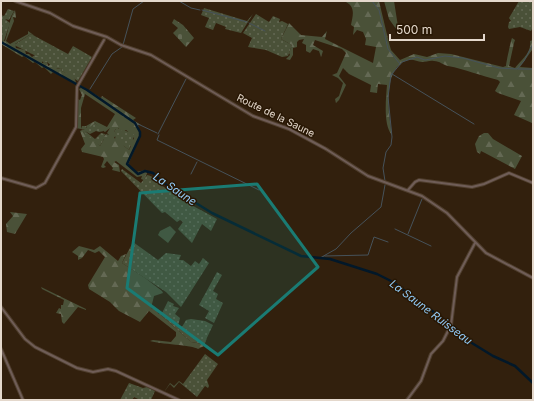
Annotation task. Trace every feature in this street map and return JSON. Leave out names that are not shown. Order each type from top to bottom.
[{"type":"street","name":"Route de la Saune","points":[[15,1],[50,13],[72,25],[160,60],[195,83],[248,113],[292,130],[330,151],[366,175],[409,191],[438,206],[449,215],[476,244],[491,256],[533,278]]},
{"type":"street","points":[[1,178],[34,188],[44,184],[76,126],[79,83],[106,39]]},
{"type":"street","points":[[409,191],[411,187],[419,180],[463,186],[476,186],[508,173],[533,183]]},
{"type":"street","points":[[406,400],[421,381],[431,354],[443,341],[452,323],[458,276],[476,244]]},
{"type":"street","points":[[1,307],[24,339],[38,349],[77,368],[93,372],[114,370],[179,400]]},
{"type":"street","points":[[1,349],[23,400]]},
{"type":"highlighted area","points":[[257,184],[318,267],[218,355],[127,288],[140,193]]},
{"type":"green space","points":[[344,1],[379,1],[391,50],[400,60],[414,54],[427,57],[438,53],[451,54],[503,67],[506,66],[512,38],[515,40],[509,66],[515,68],[528,53],[530,41],[533,40],[532,50],[520,67],[533,68],[532,123],[514,115],[521,101],[495,91],[500,82],[498,80],[436,61],[422,62],[408,60],[399,65],[390,82],[389,116],[392,135],[389,131],[386,118],[387,85],[378,84],[377,93],[370,92],[371,85],[349,74],[343,68],[339,76],[346,85],[336,103],[335,99],[339,96],[343,83],[332,75],[337,73],[346,53],[342,49],[315,40],[313,45],[323,51],[321,57],[319,51],[313,49],[310,53],[306,51],[306,45],[302,43],[304,39],[299,40],[297,42],[297,47],[293,48],[293,55],[290,60],[286,59],[290,55],[289,53],[292,45],[281,39],[289,23],[301,35],[322,37],[327,31],[325,39],[373,63],[376,47],[365,45],[366,39],[363,32],[357,30],[353,35],[354,27],[351,25],[353,11],[350,5]]},
{"type":"green space","points":[[384,1],[394,1],[399,33],[389,19]]},
{"type":"green space","points":[[519,1],[533,1],[533,27],[531,31],[520,27],[509,29],[508,27],[509,22],[511,21],[509,18]]},
{"type":"green space","points":[[204,8],[247,21],[253,14],[241,33],[225,29],[226,27],[216,23],[213,30],[205,27],[209,18],[201,15]]},
{"type":"green space","points":[[8,9],[14,11],[9,20],[5,19],[10,23],[4,41],[1,40],[1,15],[4,16]]},
{"type":"green space","points":[[15,10],[16,18],[13,17],[14,21],[6,41],[10,44],[28,34],[28,31],[35,36],[31,34],[15,44],[16,48],[25,50],[26,54],[29,54],[32,57],[35,55],[42,59],[42,63],[47,62],[48,66],[52,64],[57,69],[61,68],[62,71],[74,77],[77,85],[53,72],[51,74],[44,67],[42,68],[35,62],[33,63],[24,56],[22,57],[1,44],[1,40],[5,41],[10,21]]},
{"type":"green space","points":[[256,14],[269,22],[273,16],[280,19],[279,22],[282,21],[288,24],[281,39],[292,45],[288,56],[282,57],[266,50],[248,47],[252,38],[243,33]]},
{"type":"green space","points":[[174,19],[183,25],[194,38],[186,47],[173,33],[178,28],[172,23]]},
{"type":"green space","points":[[31,34],[68,54],[73,46],[92,57],[78,81],[62,71],[61,68],[55,69],[47,62],[44,63],[36,56],[14,45]]},
{"type":"green space","points":[[80,85],[101,98],[102,96],[136,118],[133,120],[141,125],[138,125],[140,137],[128,165],[136,172],[146,170],[147,173],[144,180],[141,179],[142,176],[137,177],[116,161],[114,162],[119,165],[120,172],[112,170],[113,168],[107,161],[104,165],[106,167],[103,168],[101,167],[104,159],[103,157],[82,152],[81,149],[85,144],[80,131],[82,130],[85,134],[87,133],[87,136],[100,146],[106,134],[109,135],[107,133],[110,128],[105,132],[95,123],[87,129],[86,126],[95,121],[107,127],[115,114],[85,94],[81,108],[81,129],[76,128],[78,99],[80,100],[82,95],[79,89],[81,88],[79,86]],"holes":[[[118,128],[123,132],[126,130],[132,135],[134,134],[134,139],[130,141],[131,146],[129,150],[124,146],[122,140],[115,139],[114,137],[118,136],[114,131],[116,129],[118,132]]]},
{"type":"green space","points":[[95,123],[104,131],[96,131],[90,134],[85,131],[95,139],[101,133],[105,134],[100,146],[86,136],[82,130],[85,130],[81,129],[82,126],[86,126],[86,128]]},
{"type":"green space","points":[[117,128],[135,134],[129,150],[115,139],[116,134],[114,131]]},
{"type":"green space","points":[[484,133],[488,133],[493,139],[522,156],[515,169],[481,151],[480,154],[477,152],[475,144],[479,136]]},
{"type":"green space","points":[[122,169],[141,183],[147,175],[151,176],[162,186],[177,196],[217,219],[211,231],[202,224],[192,243],[178,229],[183,222],[180,220],[177,222],[165,212],[162,213],[121,171]]},
{"type":"green space","points":[[10,212],[27,214],[15,234],[7,232],[6,224],[13,216]]},
{"type":"green space","points":[[170,226],[176,232],[168,243],[158,235],[160,231]]},
{"type":"green space","points":[[133,242],[158,260],[166,253],[181,255],[179,260],[183,260],[191,266],[195,261],[199,264],[203,258],[209,263],[181,307],[166,292],[122,263]]},
{"type":"green space","points":[[79,246],[94,250],[100,246],[118,261],[121,256],[126,254],[122,263],[145,278],[163,293],[154,296],[151,308],[155,309],[159,314],[162,312],[161,315],[191,342],[203,344],[207,338],[204,346],[198,349],[190,346],[150,341],[171,342],[176,336],[176,332],[149,311],[140,322],[119,311],[110,302],[89,289],[88,285],[105,257],[99,251],[95,253],[88,250],[82,258],[78,260],[78,256],[72,252]]},
{"type":"green space","points":[[217,272],[222,275],[213,291],[218,294],[216,299],[223,303],[214,323],[205,318],[209,311],[199,305]]},
{"type":"green space","points":[[41,287],[86,310],[78,307],[64,324],[62,322],[61,314],[56,313],[59,308],[61,309],[61,305],[63,305],[64,300],[42,289]]},
{"type":"green space","points":[[168,301],[174,304],[173,306],[179,308],[175,314],[180,318],[178,326],[182,327],[186,320],[191,319],[205,321],[213,325],[204,344],[191,342],[161,315]]},
{"type":"green space","points":[[205,354],[218,364],[207,380],[209,386],[208,388],[205,386],[197,397],[179,382],[174,388],[170,384],[164,392],[170,383],[174,386],[179,381],[183,384]]},
{"type":"green space","points":[[129,383],[143,388],[147,387],[155,391],[151,400],[140,400],[134,397],[132,400],[120,400]]},
{"type":"waterway","points":[[123,45],[133,9],[144,1]]},
{"type":"waterway","points":[[179,1],[191,8],[200,10]]},
{"type":"waterway","points":[[372,1],[379,10],[388,49],[400,64]]},
{"type":"waterway","points":[[202,10],[247,22]]},
{"type":"waterway","points":[[249,23],[265,31]]},
{"type":"waterway","name":"La Saune","points":[[1,42],[87,90],[135,123],[140,132],[140,136],[127,164],[138,174],[145,171],[153,173],[162,182],[212,213],[301,256],[330,259],[377,274],[393,282],[454,327],[467,340],[493,356],[515,366],[533,383]]},
{"type":"waterway","points":[[385,181],[383,168],[386,152],[391,145],[392,137],[388,97],[391,75],[402,62],[417,57],[425,60],[445,56],[463,58],[499,68],[517,69],[524,61],[533,44]]},
{"type":"waterway","points":[[90,89],[112,54],[122,47]]},
{"type":"waterway","points":[[518,69],[533,69]]},
{"type":"waterway","points":[[392,74],[474,124]]},
{"type":"waterway","points":[[158,134],[186,79]]},
{"type":"waterway","points":[[138,124],[157,133]]},
{"type":"waterway","points":[[159,135],[157,140],[259,190]]},
{"type":"waterway","points":[[191,174],[197,162]]},
{"type":"waterway","points":[[320,258],[336,249],[351,233],[381,207],[385,185]]},
{"type":"waterway","points":[[408,234],[422,199]]},
{"type":"waterway","points":[[395,229],[431,246]]},
{"type":"waterway","points":[[325,256],[368,255],[374,237],[388,242]]},
{"type":"water label","name":"La Saune Ruisseau","points":[[431,312]]}]
